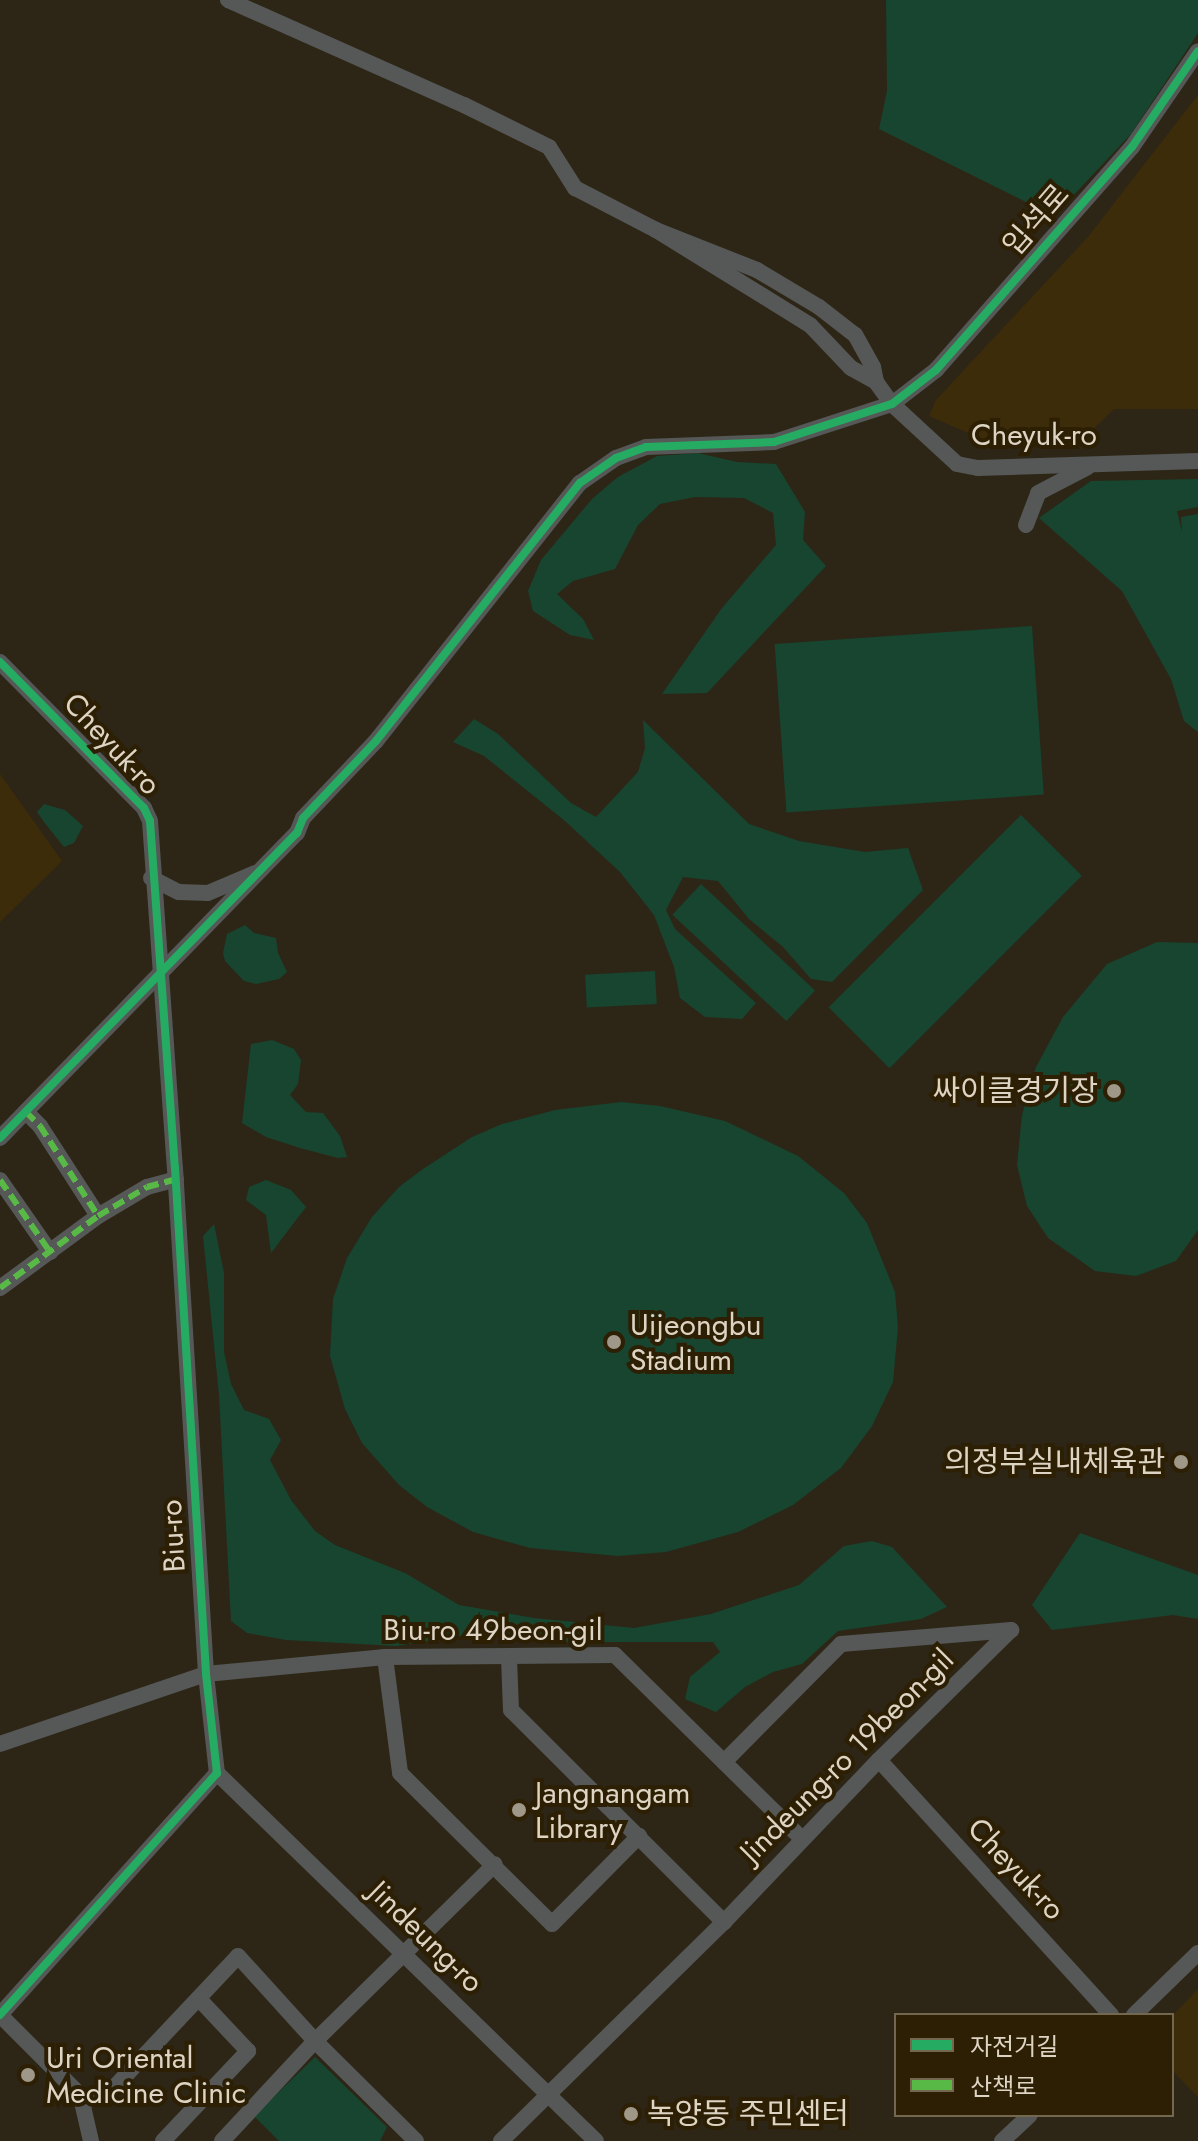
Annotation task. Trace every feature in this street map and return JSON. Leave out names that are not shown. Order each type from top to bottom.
[{"type":"street","points":[[228,0],[464,105],[549,147],[575,188],[656,230],[810,325],[851,368],[876,382]]},
{"type":"street","name":"입석로","points":[[0,1138],[297,833],[303,818],[376,741],[580,483],[616,458],[646,447],[774,442],[892,404],[936,370],[1132,147],[1198,51]]},
{"type":"street","points":[[656,230],[757,270],[819,307],[855,335],[873,367],[876,382]]},
{"type":"street","name":"Cheyuk-ro","points":[[876,382],[892,404],[957,464],[978,468],[1198,461]]},
{"type":"street","points":[[1026,525],[1038,493],[1094,464]]},
{"type":"street","name":"Cheyuk-ro","points":[[0,662],[144,808],[150,821],[151,878],[160,972]]},
{"type":"street","points":[[151,878],[179,892],[208,893],[264,870]]},
{"type":"street","name":"Biu-ro","points":[[160,972],[176,1179],[206,1674],[217,1773]]},
{"type":"street","points":[[26,1112],[40,1126],[98,1216]]},
{"type":"street","points":[[0,1288],[98,1216],[147,1187],[176,1179]]},
{"type":"street","points":[[0,1180],[50,1252]]},
{"type":"street","name":"Jindeung-ro 19beon-gil","points":[[501,2141],[724,1922],[879,1760],[1011,1630],[841,1644],[724,1762]]},
{"type":"street","name":"Biu-ro 49beon-gil","points":[[0,1744],[206,1674],[385,1657],[615,1655],[802,1839]]},
{"type":"street","points":[[385,1657],[400,1773],[552,1924],[639,1836]]},
{"type":"street","points":[[509,1658],[511,1710],[724,1922]]},
{"type":"street","name":"Cheyuk-ro","points":[[879,1760],[1109,2013]]},
{"type":"street","points":[[91,2141],[82,2102],[51,2063],[0,2015],[217,1773]]},
{"type":"street","name":"Jindeung-ro","points":[[217,1773],[596,2141]]},
{"type":"street","points":[[222,2141],[315,2041],[405,1956],[495,1864]]},
{"type":"street","points":[[1136,2013],[1198,1953]]},
{"type":"street","points":[[82,2102],[109,2093],[238,1956],[405,2137]]},
{"type":"street","points":[[163,2141],[248,2051],[199,1999]]},
{"type":"street","points":[[1002,2141],[1028,2117]]},
{"type":"shaded area","points":[[1198,95],[1198,409],[1114,409],[1083,439],[982,439],[929,416],[936,400],[1088,237]]},
{"type":"shaded area","points":[[0,774],[62,861],[0,922]]},
{"type":"shaded area","points":[[1198,1989],[1198,2097],[1174,2072],[1174,2014]]},
{"type":"green space","points":[[886,0],[1198,0],[1198,33],[1131,134],[1054,216],[879,129],[887,91]]},
{"type":"green space","points":[[698,453],[737,462],[776,464],[805,512],[803,540],[826,566],[707,693],[662,694],[722,608],[776,545],[773,513],[744,498],[695,497],[660,504],[638,525],[615,569],[573,581],[557,594],[583,619],[594,640],[570,635],[533,611],[528,591],[541,560],[592,499],[618,477],[657,456]]},
{"type":"green space","points":[[1198,479],[1198,507],[1177,511],[1182,532],[1181,517],[1198,514],[1198,732],[1184,721],[1171,679],[1122,591],[1039,518],[1091,481]]},
{"type":"green space","points":[[1032,626],[1044,795],[786,813],[775,644]]},
{"type":"green space","points":[[474,719],[498,734],[571,803],[596,817],[638,772],[645,748],[643,720],[749,824],[799,841],[865,852],[908,848],[923,890],[832,982],[811,979],[783,947],[749,919],[718,881],[683,877],[666,910],[675,929],[756,1003],[742,1019],[705,1017],[680,998],[674,967],[654,915],[620,872],[565,821],[484,756],[453,742]]},
{"type":"green space","points":[[44,804],[65,810],[83,826],[74,843],[64,847],[44,822],[37,812]]},
{"type":"green space","points":[[1021,815],[1082,876],[889,1068],[829,1007]]},
{"type":"green space","points":[[701,884],[815,990],[786,1021],[672,915]]},
{"type":"green space","points":[[245,925],[254,933],[276,938],[278,953],[287,972],[279,979],[256,984],[244,981],[225,961],[223,953],[227,934]]},
{"type":"green space","name":"싸이클경기장","points":[[1157,942],[1198,943],[1198,1230],[1176,1261],[1136,1276],[1095,1271],[1048,1238],[1027,1206],[1017,1165],[1022,1115],[1036,1067],[1063,1017],[1107,964]]},
{"type":"green space","points":[[655,971],[657,1004],[587,1008],[585,975]]},
{"type":"green space","points":[[272,1040],[294,1049],[301,1060],[298,1084],[290,1095],[306,1112],[323,1113],[340,1136],[347,1157],[338,1158],[266,1137],[242,1123],[251,1044]]},
{"type":"green space","name":"Uijeongbu Stadium","points":[[621,1102],[660,1106],[725,1121],[798,1156],[844,1193],[867,1223],[895,1292],[898,1327],[893,1382],[872,1426],[841,1468],[793,1505],[738,1532],[666,1552],[618,1556],[530,1548],[473,1532],[427,1507],[399,1485],[362,1443],[345,1409],[330,1356],[333,1299],[347,1258],[372,1217],[399,1187],[423,1169],[472,1137],[502,1124],[555,1110]]},
{"type":"green space","points":[[266,1180],[291,1190],[306,1207],[271,1253],[266,1215],[246,1200],[249,1187]]},
{"type":"green space","points":[[214,1224],[224,1273],[224,1352],[231,1384],[244,1410],[269,1419],[281,1440],[270,1460],[291,1500],[315,1531],[335,1545],[405,1573],[459,1605],[534,1618],[634,1628],[711,1614],[799,1585],[844,1546],[872,1541],[892,1547],[947,1607],[921,1619],[838,1631],[802,1664],[773,1672],[745,1687],[716,1712],[685,1699],[690,1677],[720,1652],[713,1642],[556,1642],[516,1634],[458,1636],[396,1646],[286,1640],[247,1633],[231,1621],[219,1395],[203,1236]]},
{"type":"green space","points":[[1080,1533],[1198,1575],[1198,1619],[1173,1615],[1052,1630],[1032,1605]]},
{"type":"green space","points":[[315,2057],[387,2127],[380,2141],[279,2141],[254,2116]]},
{"type":"marked path","points":[[26,1112],[40,1126],[98,1216]]},
{"type":"marked path","points":[[0,1288],[98,1216],[147,1187],[176,1179]]},
{"type":"marked path","points":[[0,1180],[50,1252]]},
{"type":"cycle path","points":[[0,1138],[297,833],[303,818],[376,741],[580,483],[616,458],[646,447],[774,442],[892,404],[936,370],[1132,147],[1198,51]]},
{"type":"cycle path","points":[[0,662],[144,808],[150,821],[206,1674],[217,1773],[0,2015]]},
{"type":"place","name":"싸이클경기장","points":[[1114,1091]]},
{"type":"place","name":"Uijeongbu Stadium","points":[[614,1342]]},
{"type":"place","name":"의정부실내체육관","points":[[1181,1462]]},
{"type":"place","name":"Jangnangam Library","points":[[519,1810]]},
{"type":"place","name":"Uri Oriental Medicine Clinic","points":[[28,2075]]},
{"type":"place","name":"녹양동 주민센터","points":[[631,2114]]}]
